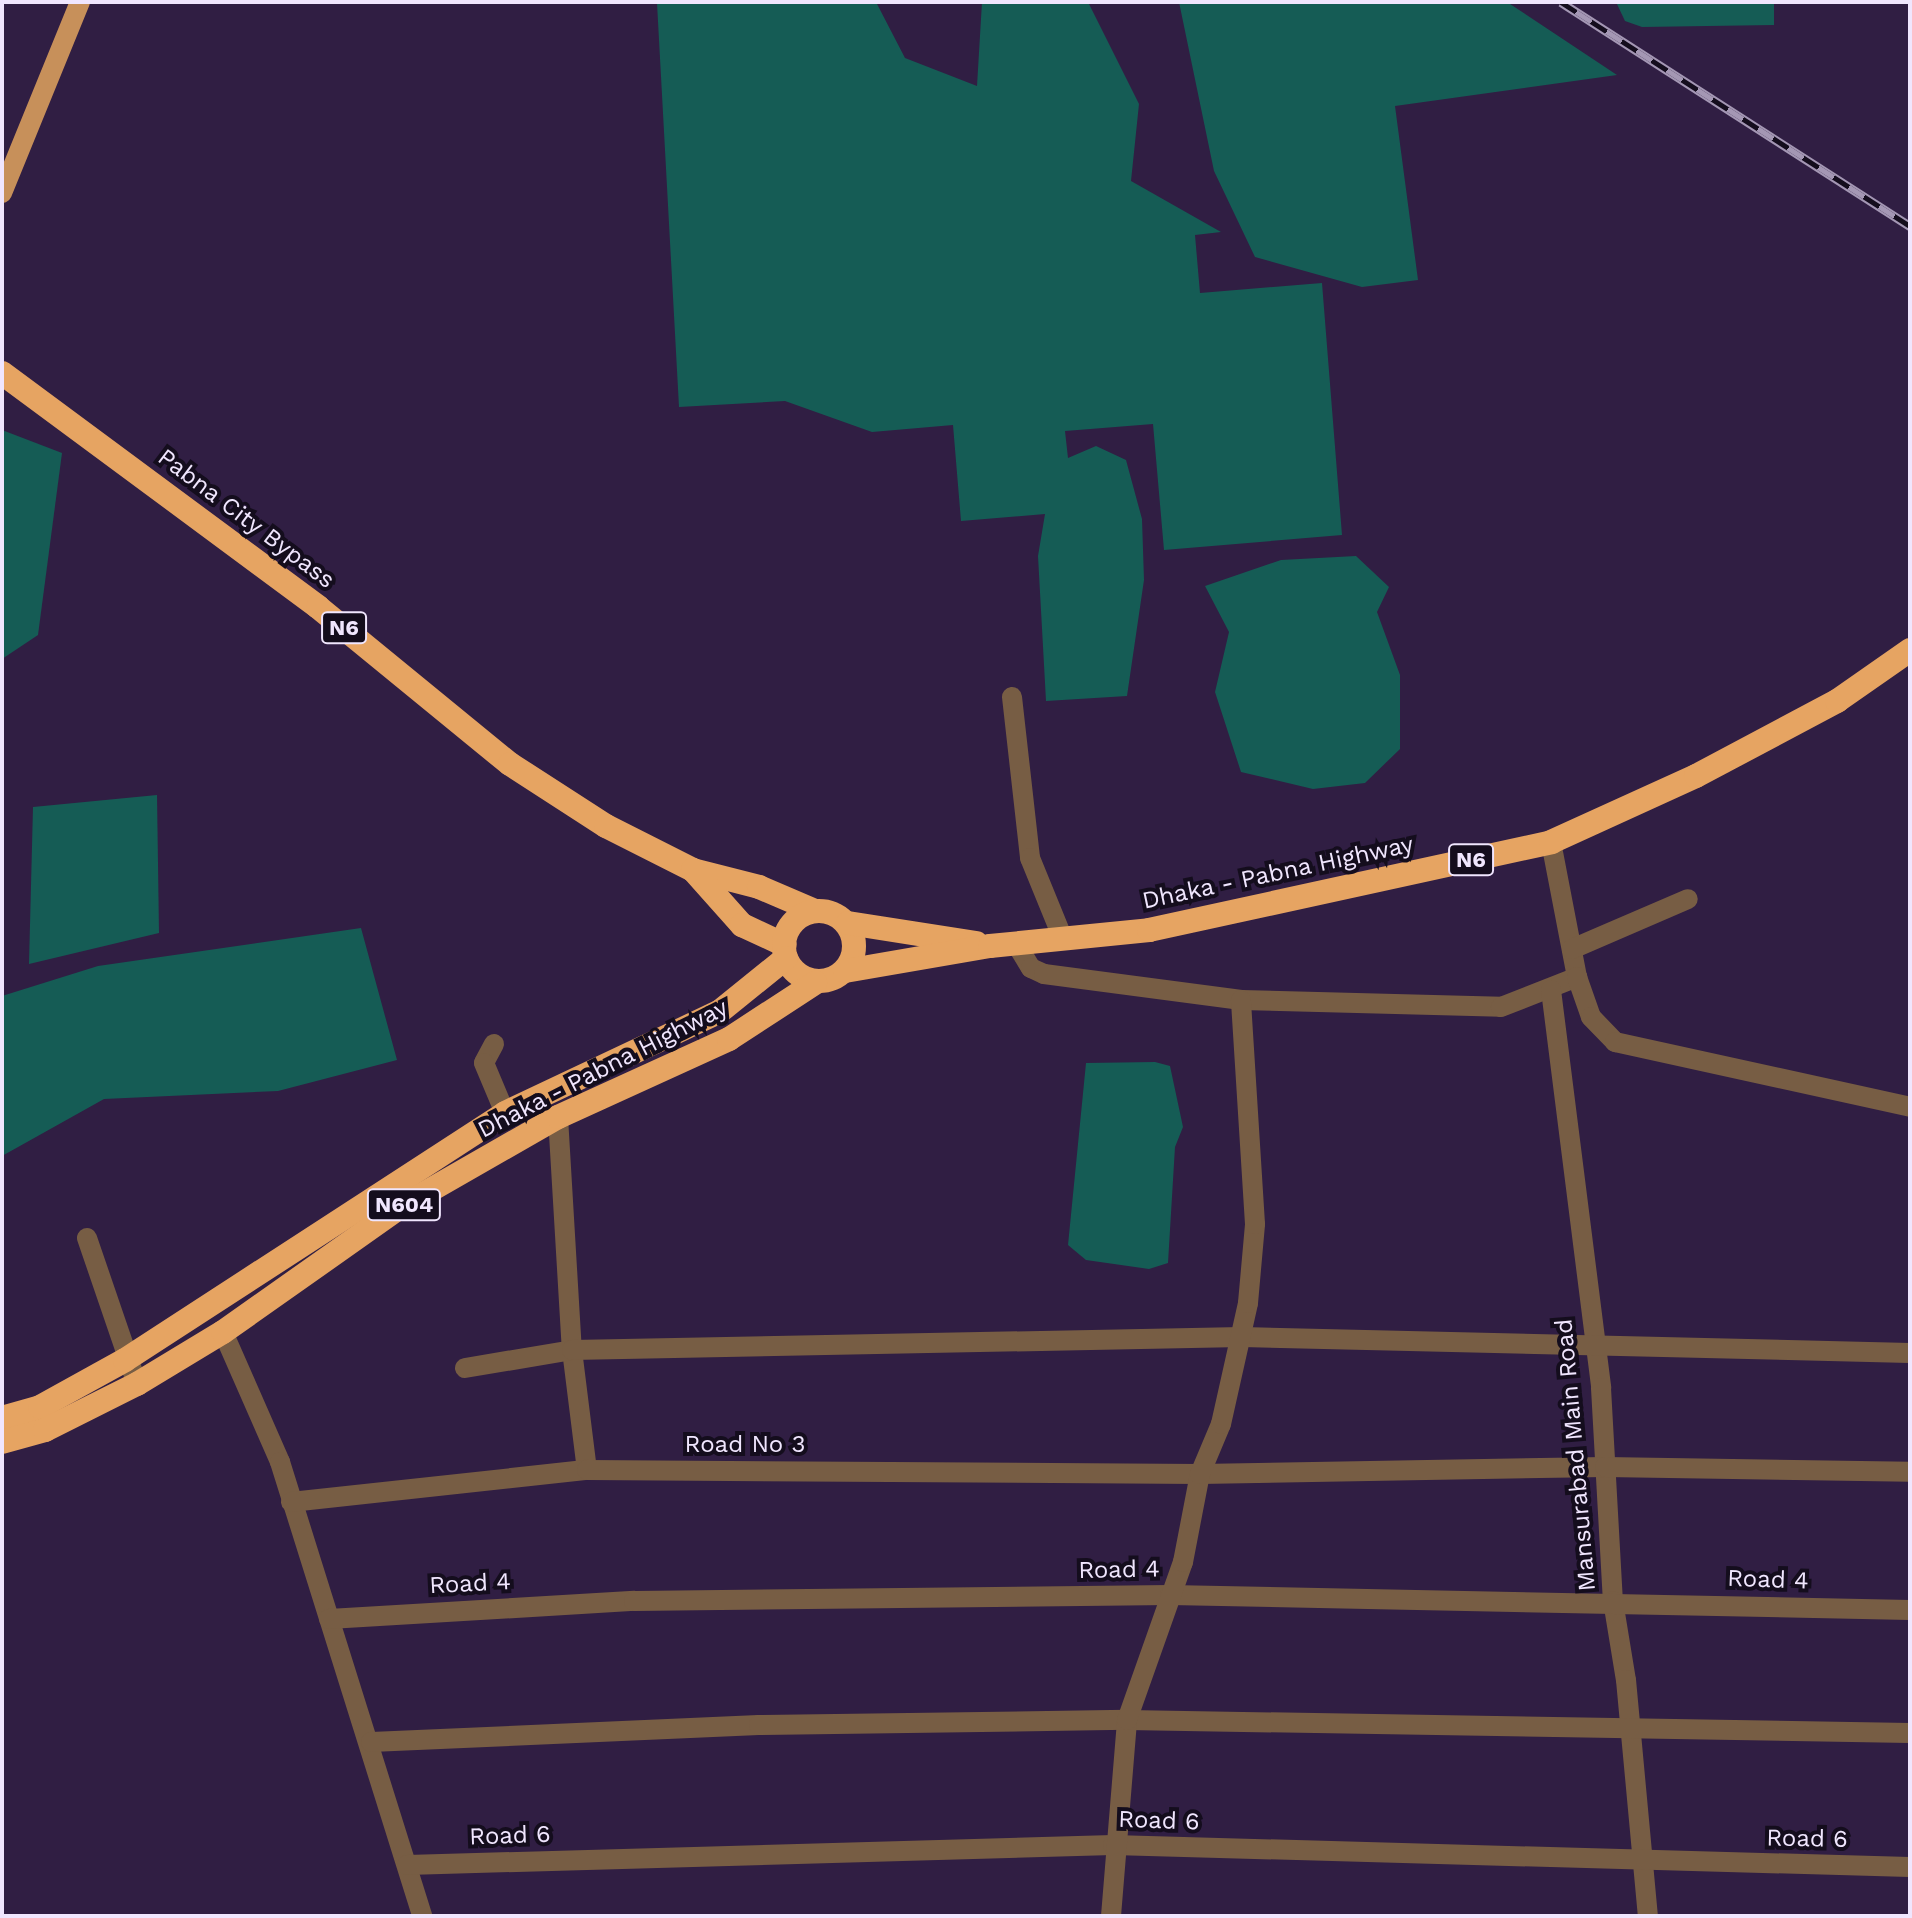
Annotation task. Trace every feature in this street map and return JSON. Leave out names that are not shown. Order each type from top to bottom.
[{"type":"highway","name":"Pabna City Bypass","points":[[2,373],[318,607],[510,764],[606,826],[693,870],[759,887],[815,911]]},
{"type":"highway","name":"Dhaka - Pabna Highway","points":[[845,971],[990,946],[1017,945],[1246,913],[1551,842],[1725,761],[1837,701],[1910,650]]},
{"type":"highway","name":"Pabna City Bypass","points":[[693,870],[742,925],[785,952]]},
{"type":"highway","points":[[815,911],[837,914],[848,923],[854,955],[845,971]]},
{"type":"highway","name":"N604","points":[[785,952],[793,924],[815,911]]},
{"type":"highway","name":"Dhaka - Pabna Highway","points":[[848,923],[990,946]]},
{"type":"highway","name":"Dhaka - Pabna Highway","points":[[2,1442],[43,1419],[125,1360],[505,1113],[719,1012],[785,952]]},
{"type":"highway","points":[[785,952],[800,977],[815,983]]},
{"type":"highway","name":"N604","points":[[815,983],[845,971]]},
{"type":"highway","name":"Dhaka - Pabna Highway","points":[[2,1418],[43,1419],[137,1384],[223,1332],[399,1208],[558,1117],[729,1039],[815,983]]},
{"type":"highway","points":[[719,1012],[729,1039]]},
{"type":"highway","points":[[326,1227],[340,1250]]},
{"type":"main road","points":[[2,193],[80,2]]},
{"type":"street","points":[[1012,697],[1030,858],[1063,939]]},
{"type":"street","points":[[1551,842],[1577,977],[1591,1017],[1615,1042],[1910,1107]]},
{"type":"street","points":[[1572,949],[1688,899]]},
{"type":"street","points":[[1017,945],[1031,968],[1044,974],[1241,1000],[1501,1007],[1551,990],[1577,977]]},
{"type":"street","name":"Mansurabad Main Road","points":[[1551,990],[1593,1348],[1601,1388],[1613,1601],[1630,1725],[1648,1916]]},
{"type":"street","points":[[1111,1916],[1113,1845],[1127,1720],[1183,1562],[1200,1474],[1221,1424],[1242,1337],[1255,1224],[1241,1000]]},
{"type":"street","points":[[494,1044],[484,1063],[505,1113]]},
{"type":"street","points":[[558,1117],[572,1350],[587,1470]]},
{"type":"street","points":[[87,1238],[125,1360],[137,1384]]},
{"type":"street","points":[[223,1332],[280,1462],[371,1742],[422,1916]]},
{"type":"street","points":[[465,1368],[572,1350],[1242,1337],[1593,1348],[1910,1353]]},
{"type":"street","name":"Road No 3","points":[[291,1502],[587,1470],[1200,1474],[1605,1467],[1910,1472]]},
{"type":"street","name":"Road 4","points":[[329,1619],[634,1601],[1170,1595],[1613,1601],[1910,1610]]},
{"type":"street","points":[[371,1742],[759,1725],[1127,1720],[1630,1725],[1910,1733]]},
{"type":"street","name":"Road 6","points":[[407,1865],[1113,1845],[1641,1862],[1910,1867]]},
{"type":"shaded area","points":[[876,2],[905,58],[977,86],[982,2],[1088,2],[1139,104],[1131,181],[1221,232],[1195,235],[1200,293],[1322,283],[1342,535],[1164,550],[1153,424],[1065,431],[1068,458],[1096,446],[1126,460],[1142,519],[1144,580],[1127,696],[1046,701],[1038,556],[1045,514],[961,521],[953,425],[872,432],[785,401],[679,407],[657,3]]},
{"type":"shaded area","points":[[1179,2],[1507,2],[1617,75],[1395,106],[1418,280],[1362,287],[1255,257],[1214,171]]},
{"type":"shaded area","points":[[1616,2],[1774,2],[1774,25],[1642,27],[1625,21]]},
{"type":"shaded area","points":[[2,430],[62,453],[38,635],[2,659]]},
{"type":"shaded area","points":[[1356,556],[1389,587],[1377,612],[1400,675],[1400,749],[1365,783],[1313,789],[1241,772],[1215,692],[1229,632],[1205,586],[1281,560]]},
{"type":"shaded area","points":[[157,795],[159,933],[29,964],[33,807]]},
{"type":"shaded area","points":[[361,928],[397,1060],[278,1091],[104,1099],[2,1156],[2,996],[98,966]]},
{"type":"shaded area","points":[[1155,1062],[1170,1066],[1183,1127],[1175,1147],[1168,1263],[1149,1269],[1086,1260],[1068,1245],[1086,1063]]},
{"type":"railway","points":[[1561,2],[1910,226]]}]
